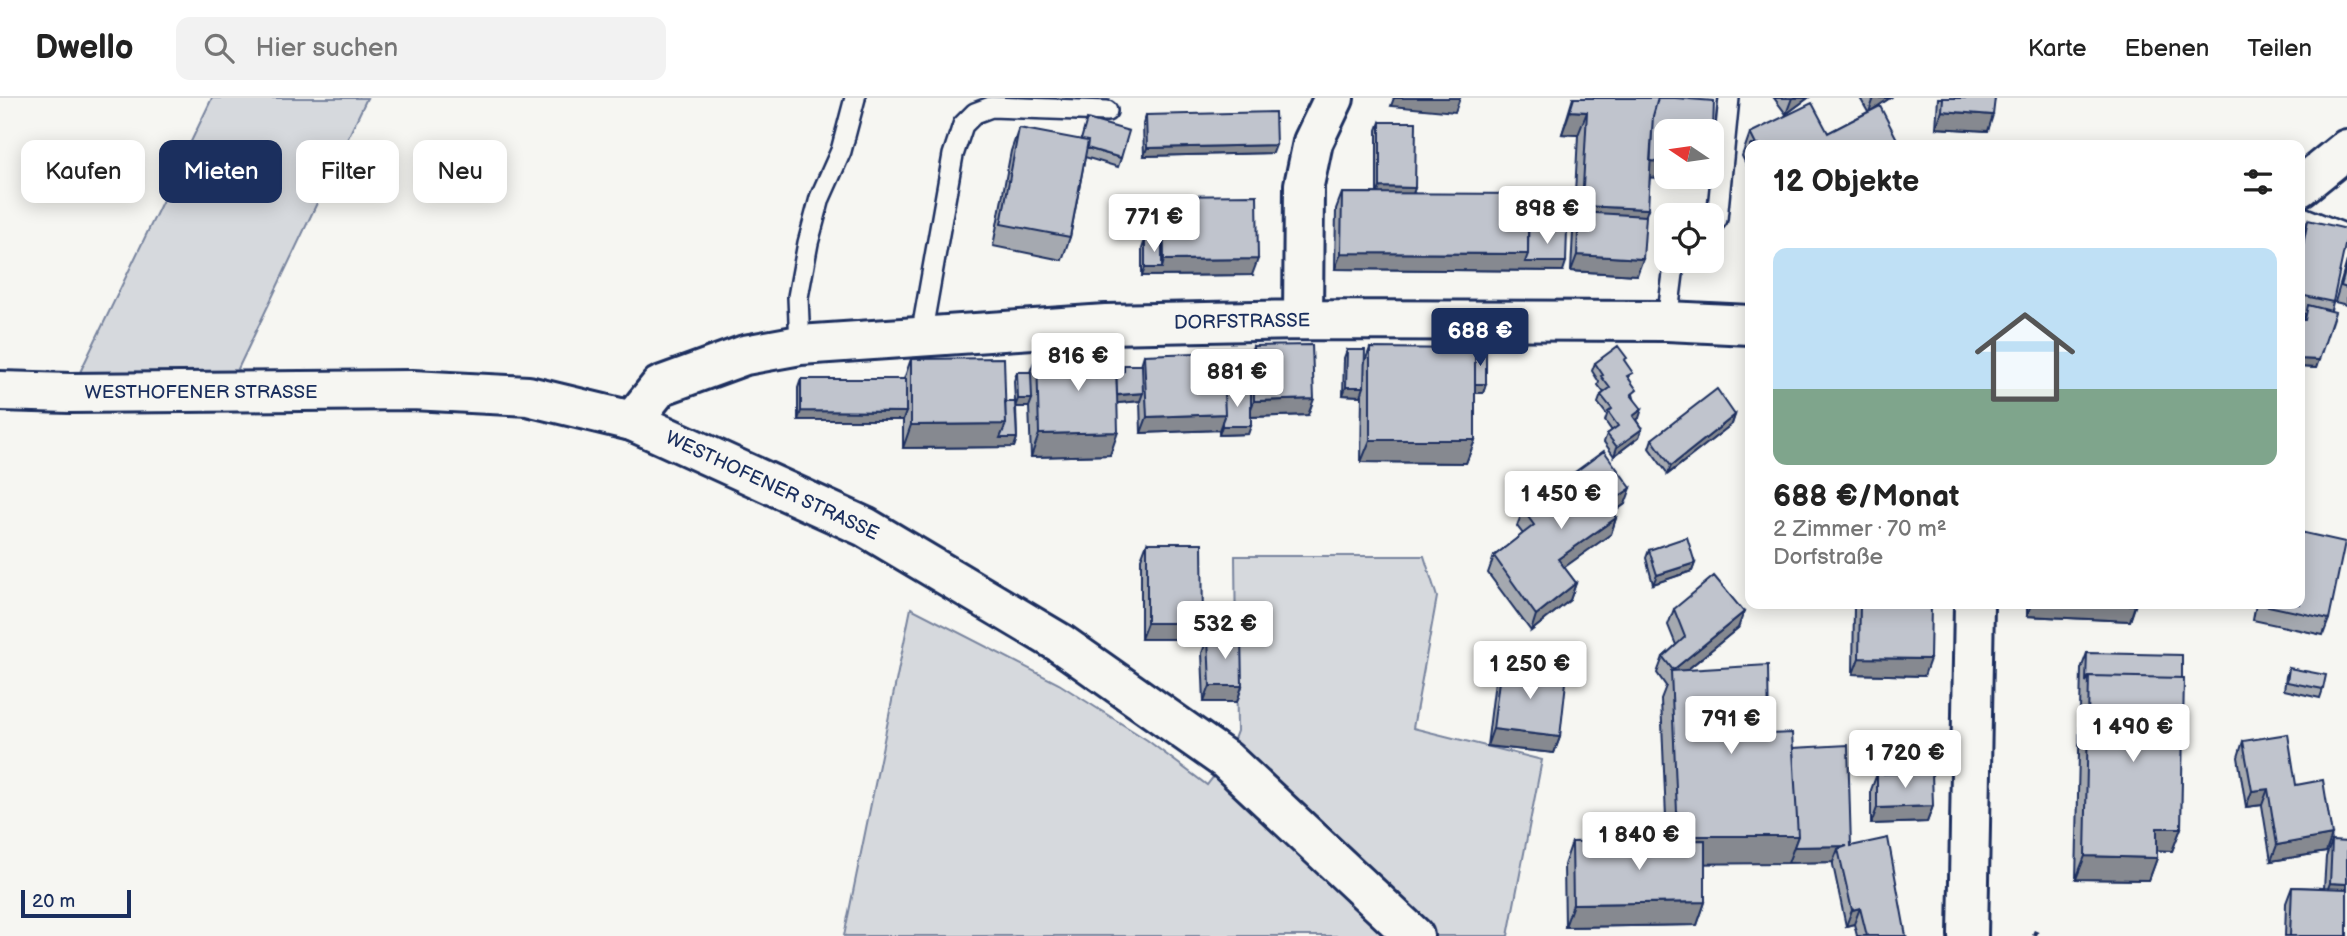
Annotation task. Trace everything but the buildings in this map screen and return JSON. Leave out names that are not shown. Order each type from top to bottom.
[{"type":"street","points":[[1303,320],[1304,185],[1313,142],[1334,98]]},
{"type":"street","points":[[2305,183],[2347,149]]},
{"type":"street","name":"DORFSTRASSE","points":[[632,421],[660,386],[745,355],[800,345],[1105,324],[1303,320],[1667,321],[1745,325]]},
{"type":"street","name":"WESTHOFENER STRASSE","points":[[0,391],[438,392],[528,396],[632,421],[865,527],[1060,643],[1226,760],[1414,936]]},
{"type":"street","points":[[1969,936],[1974,609]]},
{"type":"lane","points":[[800,345],[798,298],[808,243],[820,198],[841,151],[855,98]]},
{"type":"lane","points":[[1719,203],[1729,98]]},
{"type":"lane","points":[[921,335],[953,155],[963,125],[975,113],[991,107],[1107,111]]},
{"type":"lane","points":[[2305,218],[2347,235]]},
{"type":"lane","points":[[1667,321],[1673,273]]},
{"type":"path","points":[[2034,932],[2042,936]]},
{"type":"shaded area","points":[[212,98],[367,98],[347,140],[296,140],[296,203],[317,203],[227,392],[70,393],[161,203],[282,203],[282,140],[192,140]]},
{"type":"shaded area","points":[[1235,556],[1424,556],[1437,597],[1413,728],[1542,760],[1508,936],[844,936],[911,608],[1059,684],[1147,740],[1207,785],[1226,760],[1237,731]]}]
